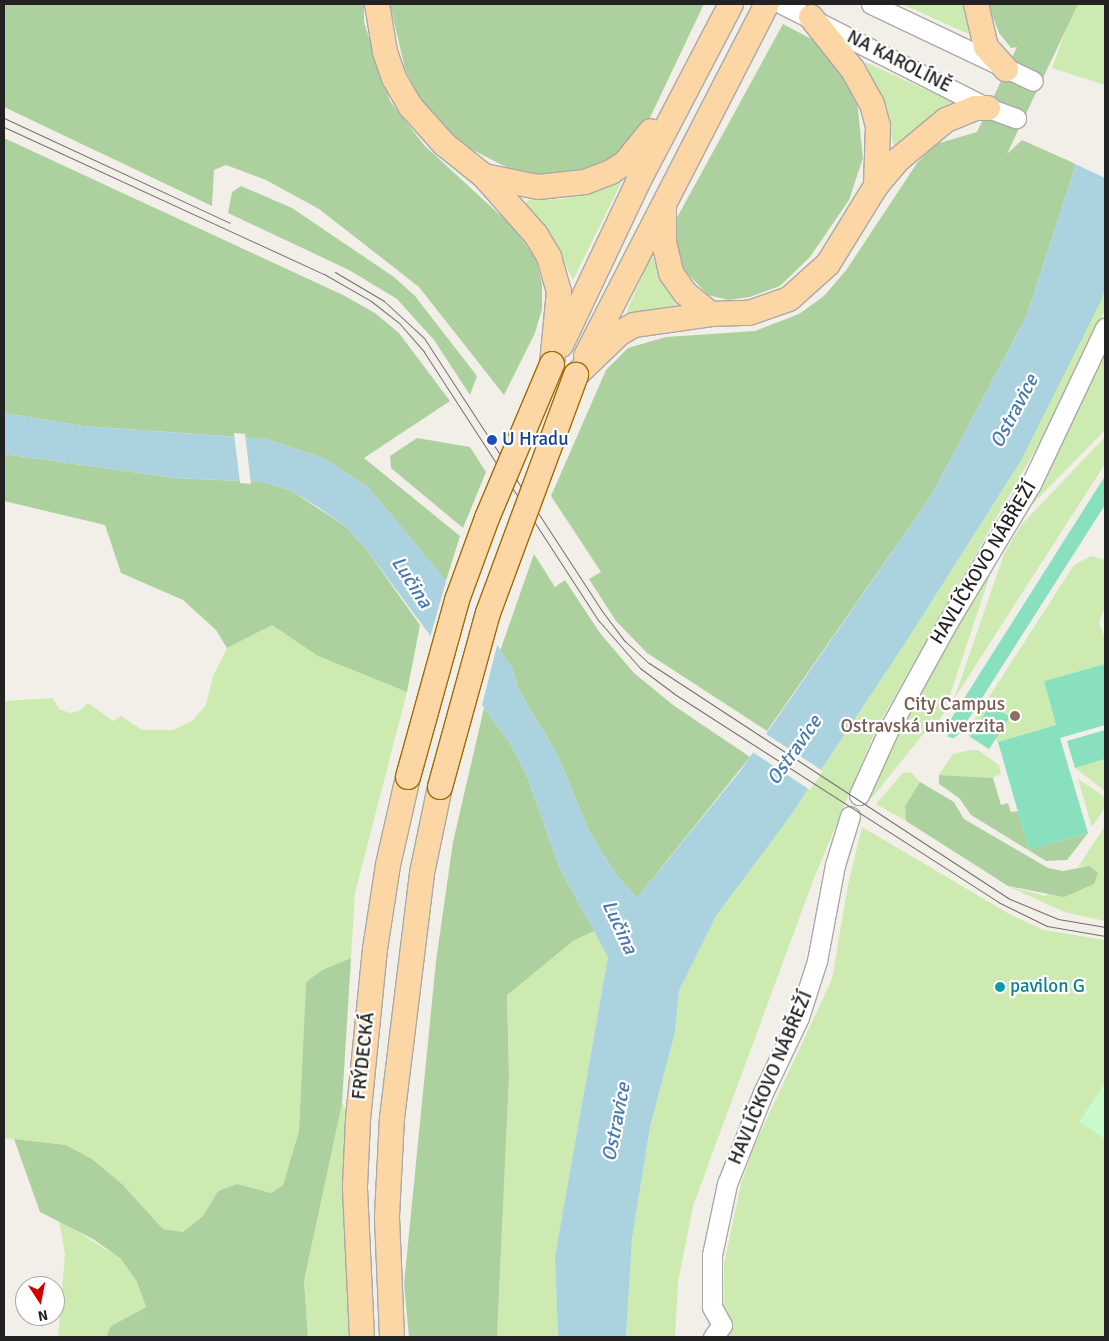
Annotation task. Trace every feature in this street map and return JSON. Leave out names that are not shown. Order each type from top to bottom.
[{"type":"main road","points":[[377,4],[385,52],[404,97],[435,135],[484,176],[536,234],[554,270],[559,307],[552,364]]},
{"type":"main road","points":[[552,364],[638,182],[731,4]]},
{"type":"main road","name":"FRÝDECKÁ","points":[[392,1337],[388,1216],[392,1118],[422,873],[440,787],[488,613],[576,375],[712,107],[768,4]]},
{"type":"main road","points":[[976,4],[986,47],[1006,69]]},
{"type":"main road","points":[[811,17],[853,70],[872,104],[878,126],[876,186]]},
{"type":"main road","points":[[484,176],[525,186],[554,187],[585,182],[612,172],[631,158],[684,94]]},
{"type":"main road","points":[[576,375],[620,333],[631,326],[711,314],[757,311],[779,304],[805,288],[844,242],[876,186],[899,158],[938,125],[970,109],[988,108]]},
{"type":"main road","points":[[666,197],[663,228],[669,268],[684,293],[711,314]]},
{"type":"main road","name":"FRÝDECKÁ","points":[[362,1337],[355,1186],[358,1119],[375,949],[388,866],[408,777],[457,600],[487,518],[552,364]]},
{"type":"street","name":"NA KAROLÍNĚ","points":[[782,4],[988,108],[1016,118]]},
{"type":"street","name":"NA KAROLÍNĚ","points":[[871,4],[1033,81]]},
{"type":"street","name":"HAVLÍČKOVO NÁBŘEŽÍ","points":[[859,795],[888,731],[948,622],[1031,484],[1105,328]]},
{"type":"street","name":"HAVLÍČKOVO NÁBŘEŽÍ","points":[[713,1337],[722,1325],[712,1307],[710,1290],[721,1209],[762,1095],[800,1017],[818,961],[835,865],[850,816]]},
{"type":"green space","points":[[4,4],[364,4],[364,22],[390,101],[424,145],[512,226],[536,259],[542,284],[542,309],[535,333],[504,395],[419,287],[319,209],[266,180],[226,165],[214,170],[212,206],[4,107]]},
{"type":"green space","points":[[390,4],[704,4],[646,126],[618,156],[583,174],[547,176],[508,168],[465,146],[438,121],[420,98],[405,69]]},
{"type":"green space","points":[[902,4],[967,4],[973,36]]},
{"type":"green space","points":[[988,4],[1078,4],[1007,154],[1022,140],[1076,164],[1027,315],[931,496],[767,731],[647,653],[616,621],[589,579],[601,572],[551,496],[606,370],[628,348],[666,337],[755,331],[799,314],[824,296],[847,269],[917,163],[936,144],[977,132],[1017,47],[1011,48],[999,33]]},
{"type":"green space","points":[[1075,4],[1105,4],[1105,85],[1052,68]]},
{"type":"green space","points":[[783,24],[817,42],[831,55],[857,100],[863,158],[849,200],[810,257],[780,286],[750,297],[728,300],[708,295],[683,269],[674,248],[674,223]]},
{"type":"green space","points":[[865,62],[957,104],[926,121],[894,146],[887,117]]},
{"type":"green space","points":[[4,138],[343,295],[375,313],[399,333],[450,401],[364,458],[460,536],[446,581],[368,487],[325,459],[266,439],[82,426],[4,413]]},
{"type":"green space","points":[[622,181],[573,280],[556,246],[526,203],[528,200],[563,199]]},
{"type":"green space","points":[[241,186],[292,208],[394,277],[415,296],[477,376],[470,395],[434,340],[397,299],[349,270],[228,213],[232,192]]},
{"type":"green space","points":[[652,255],[666,289],[678,307],[629,315],[627,310]]},
{"type":"green space","points":[[1105,288],[1105,310],[1069,391],[876,729],[813,881],[693,1206],[678,1283],[675,1337],[626,1337],[632,1239],[650,1127],[675,1033],[679,991],[716,916],[789,818],[904,645],[1022,459]]},
{"type":"green space","points":[[1102,355],[1105,356],[1105,430],[1015,522]]},
{"type":"green space","points":[[1105,437],[1105,464],[954,699],[1004,554],[1022,524]]},
{"type":"green space","points":[[417,438],[470,447],[486,472],[463,528],[391,468],[390,456]]},
{"type":"green space","points":[[4,454],[175,478],[262,482],[290,490],[345,526],[366,549],[420,625],[407,692],[318,656],[272,625],[227,648],[216,630],[183,600],[121,573],[105,525],[4,501]]},
{"type":"green space","points":[[1105,476],[1105,505],[959,734],[954,738],[948,737],[946,727]]},
{"type":"green space","points":[[534,554],[555,587],[565,580],[600,633],[634,673],[673,705],[750,757],[637,898],[617,876],[590,833],[556,752],[519,691],[512,668],[500,651]]},
{"type":"green space","points":[[1091,556],[1105,560],[1105,608],[1099,623],[1105,638],[1105,664],[1044,681],[1056,725],[998,742],[995,739],[1009,717],[990,705],[970,737],[967,731],[1074,565]]},
{"type":"green space","points":[[995,560],[944,713],[933,730],[928,728],[872,798],[868,795],[888,753]]},
{"type":"green space","points":[[272,625],[318,656],[407,692],[355,893],[351,958],[322,970],[306,982],[299,1131],[283,1185],[271,1193],[237,1184],[218,1191],[203,1216],[183,1232],[163,1229],[122,1184],[92,1159],[66,1145],[4,1138],[4,701],[53,698],[59,709],[70,713],[79,711],[88,703],[113,721],[121,716],[142,730],[173,730],[192,721],[206,705],[213,676],[227,648]]},
{"type":"green space","points":[[1105,664],[1105,725],[1060,738],[1088,833],[1029,850],[998,742],[1056,725],[1044,681]]},
{"type":"green space","points":[[990,705],[1010,717],[989,749],[970,737]]},
{"type":"green space","points":[[484,708],[510,743],[527,776],[560,869],[594,931],[573,941],[507,995],[509,1077],[497,1337],[409,1337],[404,1284],[436,961],[453,842]]},
{"type":"green space","points":[[1105,730],[1105,759],[1075,768],[1067,741]]},
{"type":"green space","points":[[978,750],[999,765],[1001,774],[993,778],[939,775],[953,754]]},
{"type":"green space","points":[[1105,759],[1105,791],[1075,768]]},
{"type":"green space","points":[[911,772],[920,782],[905,806],[906,821],[876,804],[903,773]]},
{"type":"green space","points":[[939,775],[993,778],[1001,805],[1008,803],[1011,812],[1018,811],[1029,850],[1088,833],[1067,860],[1046,861],[971,815],[959,798],[939,784]]},
{"type":"green space","points":[[1078,779],[1105,797],[1105,807],[1092,827]]},
{"type":"green space","points":[[920,782],[954,802],[964,819],[1048,868],[1063,871],[1089,866],[1098,873],[1094,884],[1064,897],[1008,886],[906,821],[905,806]]},
{"type":"green space","points":[[1105,826],[1105,921],[1064,912],[1008,886],[1045,896],[1089,866],[1078,867]]},
{"type":"green space","points":[[862,827],[1011,915],[1044,930],[1105,940],[1105,1337],[723,1337],[724,1263],[741,1184],[755,1144],[832,979],[848,885]]},
{"type":"green space","points":[[594,931],[608,957],[555,1256],[558,1337],[497,1337],[509,1077],[507,994],[573,941]]},
{"type":"green space","points":[[351,958],[342,1104],[304,1281],[308,1337],[106,1337],[111,1326],[146,1307],[137,1282],[121,1259],[93,1239],[40,1212],[14,1139],[66,1145],[92,1159],[122,1184],[163,1229],[183,1232],[203,1216],[218,1191],[237,1184],[271,1193],[283,1185],[299,1131],[306,982],[322,970]]},
{"type":"green space","points":[[1105,1083],[1105,1139],[1079,1122]]},
{"type":"green space","points":[[342,1104],[358,1119],[362,1337],[308,1337],[304,1281]]},
{"type":"green space","points":[[59,1220],[121,1259],[137,1282],[146,1307],[111,1326],[106,1337],[58,1337],[59,1326],[65,1326],[65,1276],[63,1276],[65,1254]]},
{"type":"water","points":[[1105,90],[1105,288],[1101,301],[1022,459],[904,645],[789,818],[716,916],[679,991],[675,1033],[650,1127],[632,1239],[626,1337],[558,1337],[555,1256],[608,957],[560,869],[527,776],[510,743],[366,549],[345,526],[318,507],[290,490],[262,482],[175,478],[4,454],[4,413],[82,426],[266,439],[325,459],[368,487],[491,635],[512,668],[519,691],[556,752],[590,833],[617,876],[637,898],[741,770],[931,496],[1027,315],[1076,164]]},
{"type":"pier","points":[[1102,91],[1105,92],[1105,178],[1073,163]]},
{"type":"pier","points":[[234,433],[245,434],[251,484],[240,483]]},
{"type":"pier","points":[[447,578],[498,642],[481,709],[429,641]]},
{"type":"pier","points":[[763,732],[823,771],[810,790],[751,751]]},
{"type":"tram line","points":[[4,118],[230,223]]},
{"type":"tram line","points":[[4,127],[324,274],[371,301],[400,324],[424,352],[599,621],[640,668],[676,695],[998,902],[1047,926],[1105,936]]},
{"type":"tram line","points":[[335,272],[384,301],[424,338],[602,611],[625,641],[649,663],[1010,899],[1058,919],[1105,927]]},
{"type":"place","name":"U Hradu","points":[[492,440]]},
{"type":"place","name":"City Campus Ostravská univerzita","points":[[1015,716]]},
{"type":"place","name":"pavilon G","points":[[1000,987]]},
{"type":"water label","name":"Ostravice","points":[[1014,411]]},
{"type":"water label","name":"Lučina","points":[[412,582]]},
{"type":"water label","name":"Ostravice","points":[[794,750]]},
{"type":"water label","name":"Lučina","points":[[620,927]]},
{"type":"water label","name":"Ostravice","points":[[616,1122]]}]
